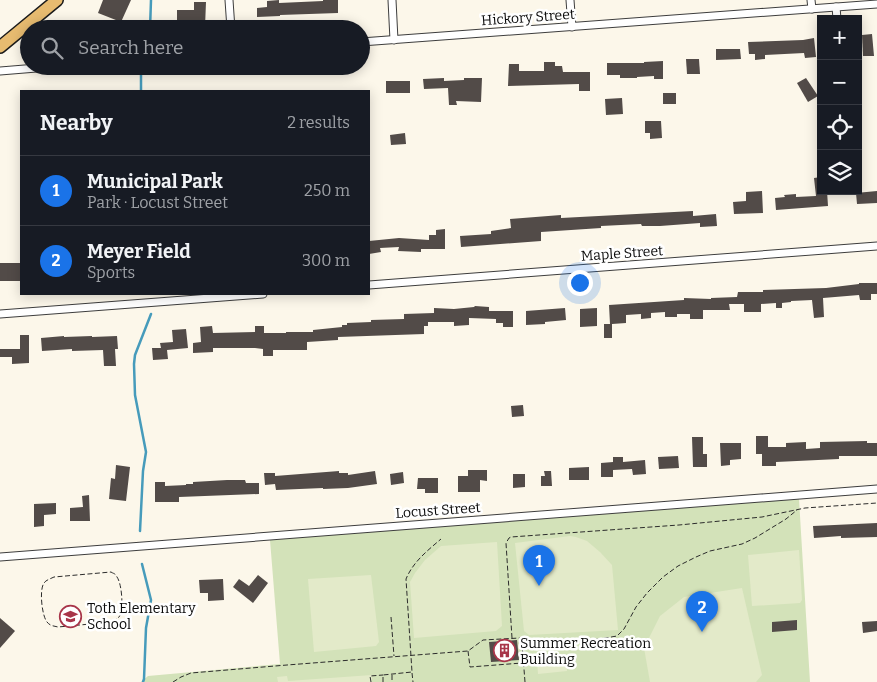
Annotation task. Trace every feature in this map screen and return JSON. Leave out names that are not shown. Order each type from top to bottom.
[{"type":"main road","points":[[33,20],[57,0]]},
{"type":"main road","points":[[0,47],[20,31]]},
{"type":"street","points":[[229,0],[230,20]]},
{"type":"street","points":[[392,0],[394,40]]},
{"type":"street","points":[[570,0],[572,26]]},
{"type":"street","points":[[811,0],[812,9]]},
{"type":"street","name":"Hickory Street","points":[[370,41],[877,4]]},
{"type":"street","points":[[836,7],[837,15]]},
{"type":"street","points":[[0,71],[20,69]]},
{"type":"street","name":"Maple Street","points":[[370,286],[877,246]]},
{"type":"street","points":[[0,314],[250,295]]},
{"type":"street","name":"Locust Street","points":[[0,557],[877,489]]},
{"type":"path","points":[[512,638],[506,543],[513,536],[669,526],[762,517],[797,510],[877,502]]},
{"type":"path","points":[[522,644],[618,636],[624,630],[636,607],[647,593],[670,571],[696,556],[742,544],[755,538],[797,510]]},
{"type":"path","points":[[413,682],[406,579],[420,558],[441,539]]},
{"type":"path","points":[[110,572],[116,575],[119,582],[121,612],[118,618],[112,622],[53,626],[45,619],[42,603],[44,584],[48,579],[54,577],[110,572]]},
{"type":"path","points":[[391,616],[394,656]]},
{"type":"path","points":[[173,682],[191,674],[468,651],[483,640],[512,638],[520,638],[522,644],[525,682]]},
{"type":"path","points":[[468,651],[470,667],[524,663]]},
{"type":"path","points":[[371,682],[370,676],[412,672]]},
{"type":"path","points":[[383,674],[384,682]]},
{"type":"path","points":[[392,674],[392,682]]},
{"type":"green space","points":[[799,499],[810,682],[141,682],[148,676],[280,664],[270,540]]},
{"type":"green space","points":[[570,536],[587,541],[612,565],[618,630],[529,635],[524,631],[515,543]]},
{"type":"green space","points":[[497,542],[502,626],[496,631],[414,638],[410,582],[425,560],[441,546]]},
{"type":"green space","points":[[799,550],[802,600],[800,603],[752,606],[748,555]]},
{"type":"green space","points":[[371,575],[379,642],[376,646],[314,652],[308,579]]},
{"type":"green space","points":[[742,588],[762,675],[756,682],[650,682],[644,648],[660,616],[684,597]]},
{"type":"green space","points":[[566,658],[567,671],[538,674],[537,660]]},
{"type":"green space","points":[[372,675],[372,682],[278,682],[277,677],[287,676],[288,681]]},
{"type":"building","points":[[103,0],[131,0],[122,20],[116,20],[98,13]]},
{"type":"building","points":[[279,0],[279,3],[338,0],[338,13],[257,17],[257,8],[267,7],[267,1]]},
{"type":"building","points":[[194,2],[206,2],[205,20],[177,20],[177,10],[194,10]]},
{"type":"building","points":[[872,34],[874,56],[863,56],[862,35]]},
{"type":"building","points":[[814,38],[816,57],[805,58],[804,53],[765,55],[765,59],[755,60],[755,54],[749,54],[748,42]]},
{"type":"building","points":[[716,49],[740,49],[741,59],[716,60]]},
{"type":"building","points":[[686,59],[699,59],[700,74],[687,74]]},
{"type":"building","points":[[663,61],[663,79],[654,79],[654,76],[620,78],[620,75],[607,75],[607,63]]},
{"type":"building","points":[[544,62],[555,62],[555,66],[562,66],[563,72],[590,72],[590,91],[579,91],[579,84],[508,86],[509,64],[519,64],[519,71],[544,71]]},
{"type":"building","points":[[444,78],[444,81],[482,78],[481,102],[456,101],[457,105],[449,105],[448,88],[424,89],[423,79]]},
{"type":"building","points":[[806,78],[817,97],[808,102],[797,83]]},
{"type":"building","points":[[386,81],[410,81],[410,93],[386,93]]},
{"type":"building","points":[[663,93],[676,93],[676,104],[663,104]]},
{"type":"building","points":[[622,98],[623,114],[606,115],[605,99]]},
{"type":"building","points":[[645,121],[661,121],[662,138],[650,139],[650,133],[645,133]]},
{"type":"building","points":[[405,133],[406,144],[391,145],[390,135]]},
{"type":"building","points":[[814,178],[817,178],[817,195],[827,195],[828,206],[776,210],[775,198],[796,194],[796,197],[816,196]]},
{"type":"building","points":[[762,191],[763,213],[734,214],[733,202],[746,201],[746,192]]},
{"type":"building","points":[[877,191],[877,203],[857,204],[856,195],[862,195],[862,192]]},
{"type":"building","points":[[693,211],[693,216],[716,214],[717,226],[700,227],[700,223],[660,226],[642,226],[641,224],[601,226],[601,228],[541,232],[541,241],[461,247],[460,236],[491,234],[491,231],[511,228],[510,219],[561,215],[561,218]]},
{"type":"building","points":[[445,229],[445,249],[421,249],[421,252],[398,251],[399,247],[380,248],[381,252],[370,254],[370,241],[399,238],[429,240],[429,235],[436,235],[436,230]]},
{"type":"building","points":[[0,263],[20,263],[20,281],[0,281]]},
{"type":"building","points":[[859,283],[877,283],[877,294],[871,294],[871,300],[860,300],[859,295],[823,298],[824,317],[814,318],[812,300],[782,303],[782,308],[776,308],[776,303],[761,304],[761,312],[744,312],[744,304],[729,304],[730,310],[703,310],[703,319],[690,319],[690,314],[677,314],[677,317],[665,317],[665,312],[651,313],[651,318],[641,319],[641,314],[626,315],[626,323],[612,324],[612,338],[604,338],[604,324],[610,324],[609,305],[684,300],[684,298],[711,299],[737,297],[738,292],[826,288]]},
{"type":"building","points":[[475,306],[489,307],[489,311],[513,311],[513,327],[503,327],[503,323],[496,323],[496,319],[469,318],[469,325],[454,326],[454,322],[428,322],[428,326],[424,326],[424,334],[338,337],[338,340],[307,342],[307,350],[273,350],[273,356],[263,356],[263,349],[255,348],[213,348],[213,352],[193,353],[193,343],[201,342],[200,327],[212,326],[213,333],[255,332],[255,326],[264,326],[264,333],[313,332],[313,330],[342,327],[342,325],[347,325],[347,323],[404,319],[404,314],[434,313],[434,308],[454,309]]},
{"type":"building","points":[[565,308],[566,320],[526,325],[526,311]]},
{"type":"building","points":[[597,308],[597,326],[580,327],[580,309]]},
{"type":"building","points":[[186,329],[188,348],[167,350],[168,359],[153,360],[152,348],[161,348],[160,343],[173,342],[172,330]]},
{"type":"building","points":[[20,335],[29,335],[29,363],[12,364],[12,357],[0,357],[0,349],[20,349]]},
{"type":"building","points":[[117,336],[118,349],[115,349],[116,366],[104,366],[103,350],[72,351],[72,349],[42,351],[41,338]]},
{"type":"building","points":[[523,405],[524,416],[512,417],[511,406]]},
{"type":"building","points":[[756,436],[768,436],[768,447],[786,447],[786,443],[806,442],[806,449],[820,448],[820,442],[867,441],[867,443],[877,443],[877,456],[839,456],[839,459],[776,462],[776,466],[762,466],[762,454],[756,454]]},
{"type":"building","points":[[692,437],[703,437],[703,454],[707,454],[707,467],[693,467]]},
{"type":"building","points":[[720,443],[741,443],[741,459],[730,460],[730,465],[721,466]]},
{"type":"building","points":[[678,456],[679,468],[659,469],[658,457]]},
{"type":"building","points":[[613,457],[623,457],[623,462],[645,460],[646,474],[633,475],[632,469],[613,470],[613,477],[601,477],[601,463],[613,462]]},
{"type":"building","points":[[116,465],[130,467],[126,501],[109,499],[111,478],[115,479]]},
{"type":"building","points":[[589,467],[589,480],[569,480],[569,468]]},
{"type":"building","points":[[468,470],[487,470],[487,481],[480,480],[480,492],[458,492],[458,476],[468,476]]},
{"type":"building","points":[[339,471],[339,473],[348,473],[348,475],[375,471],[377,484],[348,488],[276,490],[275,484],[265,485],[264,473],[275,473],[275,476]]},
{"type":"building","points":[[544,471],[551,471],[552,486],[541,486],[541,476],[545,476]]},
{"type":"building","points":[[403,472],[404,483],[391,485],[390,474]]},
{"type":"building","points":[[513,474],[525,474],[525,487],[513,488]]},
{"type":"building","points":[[418,478],[438,478],[438,493],[425,493],[425,489],[417,489]]},
{"type":"building","points":[[245,480],[246,483],[259,483],[259,494],[179,497],[179,502],[155,502],[155,482],[165,482],[165,486]]},
{"type":"building","points":[[89,495],[90,521],[70,521],[70,508],[83,507],[82,496]]},
{"type":"building","points":[[56,503],[56,514],[44,515],[44,526],[34,527],[34,504]]},
{"type":"building","points":[[877,523],[877,537],[841,538],[841,536],[814,538],[813,526]]},
{"type":"building","points":[[258,575],[268,583],[253,603],[233,587],[239,579],[249,586]]},
{"type":"building","points":[[223,579],[224,600],[208,601],[208,593],[200,593],[199,580]]},
{"type":"building","points":[[0,618],[15,631],[0,648]]},
{"type":"building","points":[[797,620],[797,630],[772,632],[772,622]]},
{"type":"building","points":[[877,621],[877,631],[863,633],[862,622]]},
{"type":"building","name":"Summer Recreation Building","points":[[517,640],[519,660],[491,662],[489,642]]},
{"type":"waterway","points":[[150,20],[151,0]]},
{"type":"waterway","points":[[141,75],[141,90]]},
{"type":"waterway","points":[[140,531],[143,471],[146,452],[135,395],[134,364],[135,355],[151,314]]},
{"type":"waterway","points":[[142,564],[151,600],[146,628],[143,682]]},
{"type":"place","name":"Municipal Park","points":[[539,586]]},
{"type":"place","name":"Toth Elementary School","points":[[71,616]]},
{"type":"place","name":"Meyer Field","points":[[702,632]]},
{"type":"place","name":"Summer Recreation Building","points":[[504,651]]}]
